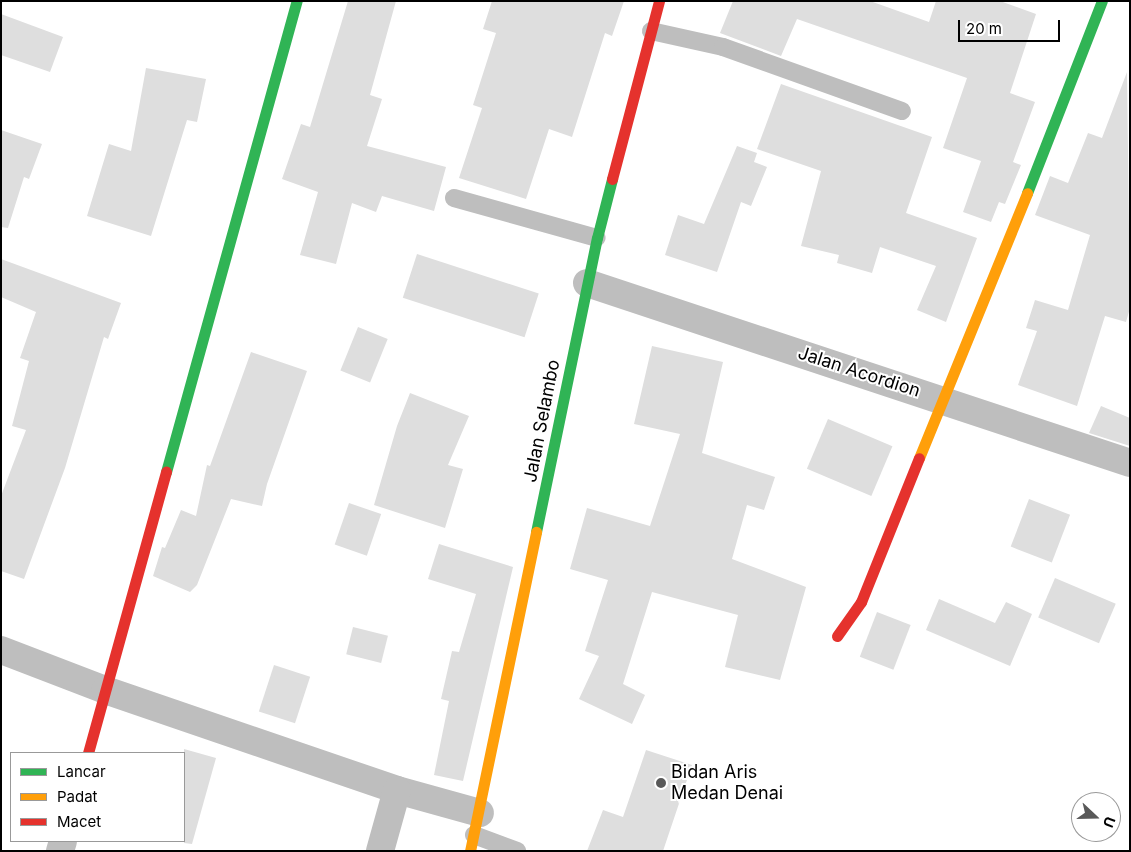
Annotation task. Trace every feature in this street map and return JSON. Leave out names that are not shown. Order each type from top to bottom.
[{"type":"street","points":[[88,752],[297,1]]},
{"type":"street","name":"Jalan Selambo","points":[[475,833],[597,238],[659,1]]},
{"type":"street","points":[[837,636],[851,620],[860,602],[1102,1]]},
{"type":"street","name":"Jalan Acordion","points":[[588,283],[1130,463]]},
{"type":"street","points":[[1,650],[106,690],[398,790],[475,833]]},
{"type":"street","points":[[380,851],[398,790]]},
{"type":"lane","points":[[651,31],[723,47],[902,112]]},
{"type":"lane","points":[[454,198],[597,238]]},
{"type":"lane","points":[[475,833],[517,851]]},
{"type":"building","points":[[348,1],[396,1],[370,95],[382,99],[367,146],[446,167],[434,211],[382,196],[376,212],[352,203],[336,264],[300,255],[318,192],[282,179],[301,124],[310,127]]},
{"type":"building","points":[[492,1],[624,1],[612,36],[605,33],[572,137],[549,129],[526,199],[459,178],[482,108],[473,105],[496,33],[483,29]]},
{"type":"building","points":[[733,1],[870,1],[929,22],[936,1],[1000,1],[1036,14],[1010,93],[1035,102],[1013,162],[1021,165],[1005,204],[999,202],[991,222],[963,212],[981,161],[943,148],[967,78],[797,19],[781,56],[720,33]]},
{"type":"building","points":[[1,14],[63,37],[50,72],[1,55]]},
{"type":"building","points":[[146,68],[206,79],[197,122],[187,120],[151,236],[87,216],[109,144],[131,151]]},
{"type":"building","points":[[1127,72],[1130,308],[1126,322],[1105,316],[1077,406],[1018,385],[1037,331],[1026,328],[1035,300],[1068,310],[1090,235],[1035,215],[1050,176],[1068,183],[1088,133],[1102,138]]},
{"type":"building","points":[[781,84],[932,137],[906,213],[977,238],[946,322],[917,310],[936,266],[880,247],[872,273],[837,263],[839,255],[801,246],[821,171],[757,149]]},
{"type":"building","points":[[1,130],[42,144],[29,179],[24,177],[8,228],[1,227]]},
{"type":"building","points":[[737,146],[757,153],[754,162],[767,167],[751,206],[741,202],[717,272],[665,255],[678,215],[704,224]]},
{"type":"building","points":[[417,254],[539,294],[525,337],[403,298]]},
{"type":"building","points":[[1,259],[121,303],[108,339],[104,337],[65,468],[24,579],[1,571],[1,496],[26,430],[12,426],[29,361],[20,358],[36,312],[1,297]]},
{"type":"building","points":[[358,327],[388,339],[370,383],[340,371]]},
{"type":"building","points":[[652,346],[723,362],[702,453],[775,477],[764,510],[747,505],[732,559],[806,587],[780,680],[725,667],[738,615],[652,592],[623,684],[645,695],[632,724],[579,699],[599,656],[585,651],[608,580],[570,569],[587,508],[650,526],[680,434],[634,424]]},
{"type":"building","points":[[251,352],[307,371],[267,484],[262,506],[231,499],[197,585],[190,592],[153,576],[162,547],[165,548],[181,510],[196,516],[207,465],[210,466]]},
{"type":"building","points":[[410,393],[469,416],[448,465],[463,469],[445,528],[374,505],[397,426]]},
{"type":"building","points":[[1101,406],[1130,418],[1130,446],[1089,433]]},
{"type":"building","points":[[828,419],[892,446],[871,496],[807,469]]},
{"type":"building","points":[[1029,499],[1070,515],[1052,562],[1011,547]]},
{"type":"building","points":[[349,503],[381,514],[367,556],[335,545]]},
{"type":"building","points":[[439,544],[513,567],[463,781],[434,775],[449,701],[441,699],[452,651],[459,652],[476,594],[428,579]]},
{"type":"building","points":[[1055,578],[1116,604],[1099,643],[1038,618]]},
{"type":"building","points":[[939,599],[995,623],[1006,602],[1032,614],[1010,666],[926,630]]},
{"type":"building","points":[[877,612],[911,625],[893,670],[860,657]]},
{"type":"building","points":[[353,627],[388,636],[381,663],[346,654]]},
{"type":"building","points":[[274,665],[310,677],[295,723],[259,712]]},
{"type":"building","points":[[184,749],[216,758],[192,844],[184,843]]},
{"type":"building","points":[[646,750],[692,765],[663,851],[587,851],[603,810],[623,817]]},
{"type":"traffic: fast","points":[[166,472],[297,1]]},
{"type":"traffic: fast","points":[[1027,193],[1102,1]]},
{"type":"traffic: fast","points":[[536,532],[597,238],[612,179]]},
{"type":"traffic: slow","points":[[919,458],[1027,193]]},
{"type":"traffic: slow","points":[[470,851],[536,532]]},
{"type":"traffic: jam","points":[[612,179],[659,1]]},
{"type":"traffic: jam","points":[[837,636],[861,602],[919,458]]},
{"type":"traffic: jam","points":[[88,752],[166,472]]},
{"type":"place","name":"Bidan Aris Medan Denai","points":[[661,783]]}]
